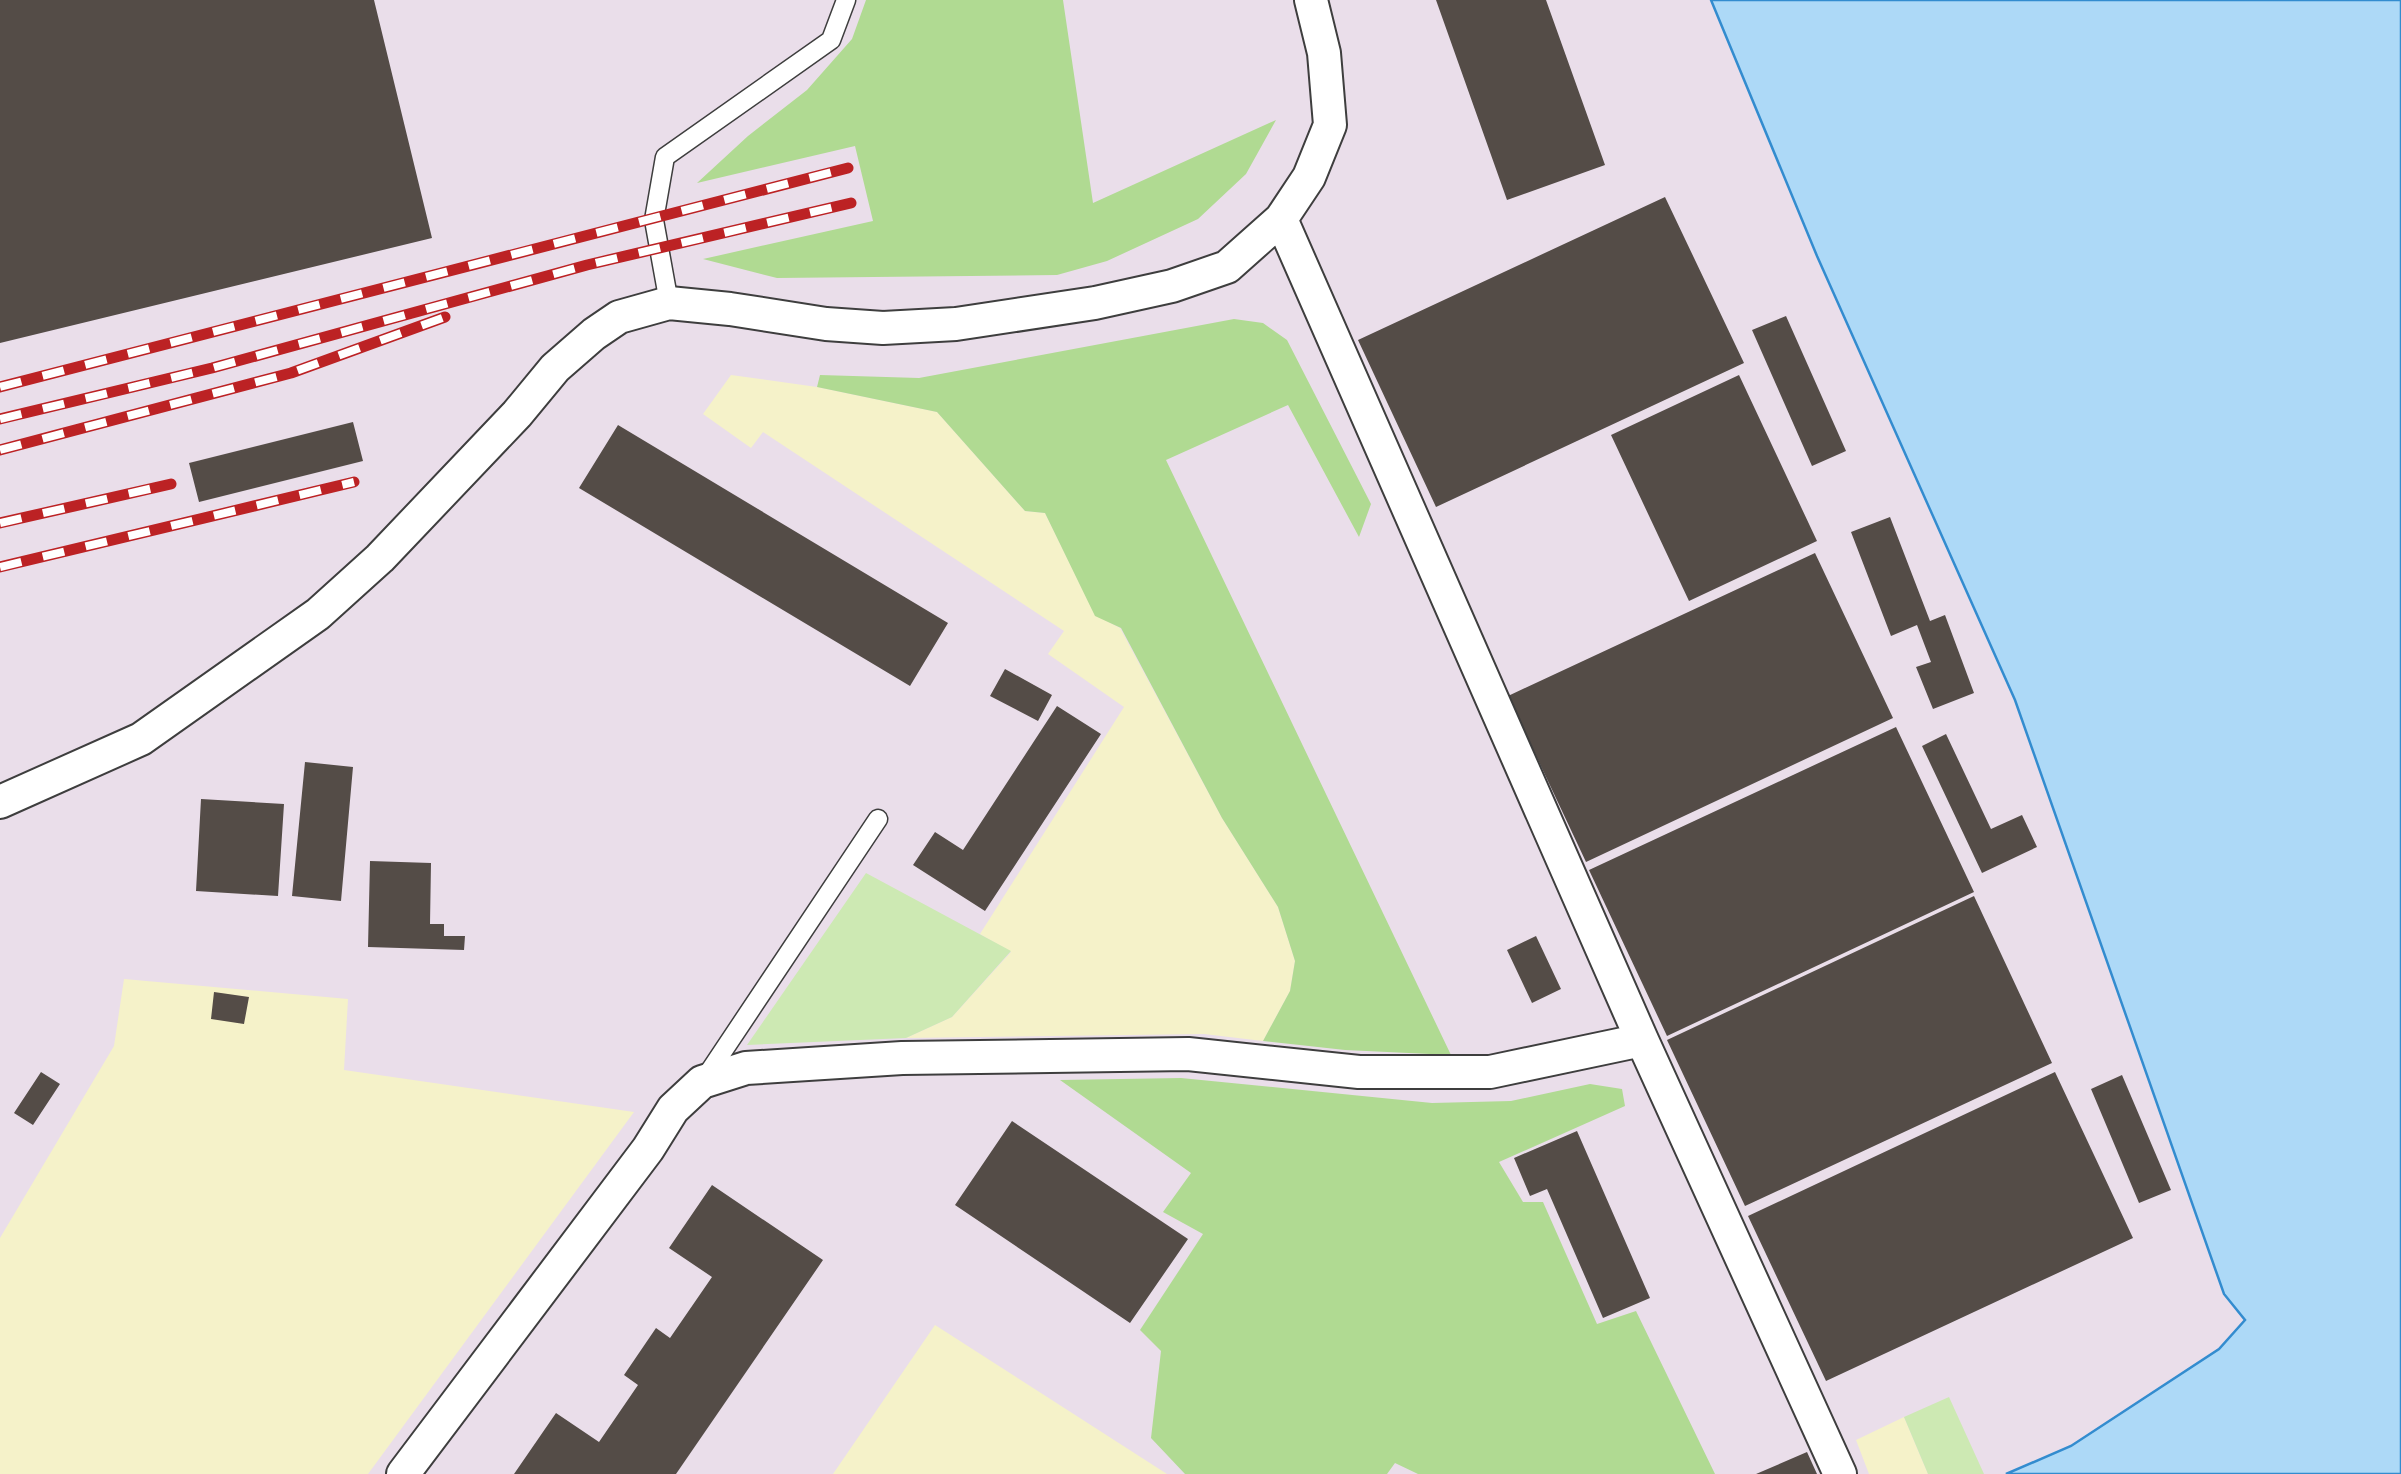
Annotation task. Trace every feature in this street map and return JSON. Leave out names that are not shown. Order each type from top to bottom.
[{"type":"street","points":[[0,802],[140,739],[318,614],[380,558],[556,368],[619,317],[669,304],[883,328],[956,324],[1095,304],[1172,286],[1226,267],[1281,219],[1309,177],[1330,124],[1324,53],[1311,0]]},
{"type":"street","points":[[1281,219],[1642,1040],[1840,1474]]},
{"type":"street","points":[[402,1474],[648,1149],[673,1109],[702,1082],[746,1068],[902,1058],[1188,1054],[1359,1072],[1490,1072],[1642,1040]]},
{"type":"lane","points":[[669,304],[654,220],[665,158],[831,40],[846,0]]},
{"type":"lane","points":[[702,1082],[878,819]]},
{"type":"shaded area","points":[[0,0],[1711,0],[1817,256],[2015,700],[2224,1294],[2245,1321],[2219,1349],[2071,1446],[2006,1474],[0,1474]]},
{"type":"shaded area","points":[[731,375],[817,387],[937,412],[1025,511],[1045,513],[1095,615],[1120,628],[1222,818],[1278,907],[1295,961],[1290,991],[1263,1041],[1204,1034],[906,1038],[952,1017],[1011,952],[980,934],[1124,707],[1048,654],[1064,631],[763,432],[751,448],[703,414]]},
{"type":"shaded area","points":[[124,979],[348,999],[344,1070],[634,1112],[368,1474],[0,1474],[0,1238],[114,1046]]},
{"type":"shaded area","points":[[935,1325],[1167,1474],[833,1474]]},
{"type":"shaded area","points":[[1904,1417],[1928,1474],[1869,1474],[1856,1440]]},
{"type":"green space","points":[[866,0],[1063,0],[1093,203],[1276,120],[1246,174],[1198,219],[1107,261],[1057,275],[777,278],[703,259],[873,221],[855,146],[697,183],[807,90],[852,39]]},
{"type":"green space","points":[[1234,319],[1263,323],[1287,340],[1371,504],[1359,537],[1288,405],[1166,460],[1451,1055],[1263,1041],[1290,991],[1295,961],[1278,907],[1222,818],[1121,628],[1095,616],[1045,513],[1025,511],[937,412],[817,387],[820,375],[919,378]]},
{"type":"green space","points":[[866,873],[1011,951],[952,1017],[906,1038],[747,1045]]},
{"type":"green space","points":[[1181,1078],[1432,1103],[1511,1101],[1590,1084],[1622,1089],[1625,1106],[1499,1162],[1523,1202],[1543,1202],[1597,1324],[1636,1311],[1715,1474],[1418,1474],[1395,1463],[1387,1474],[1185,1474],[1151,1438],[1161,1351],[1140,1330],[1203,1234],[1163,1212],[1191,1173],[1060,1080]]},
{"type":"green space","points":[[1949,1397],[1984,1474],[1928,1474],[1904,1417]]},
{"type":"water","points":[[1711,0],[2401,0],[2401,1474],[2006,1474],[2071,1446],[2219,1349],[2245,1320],[2224,1294],[2015,700],[1817,256]]},
{"type":"building","points":[[0,0],[374,0],[432,238],[0,343]]},
{"type":"building","points":[[1436,0],[1546,0],[1605,165],[1507,200]]},
{"type":"building","points":[[1665,197],[1744,363],[1436,507],[1358,340]]},
{"type":"building","points":[[1786,316],[1846,451],[1812,466],[1752,330]]},
{"type":"building","points":[[1739,375],[1817,541],[1689,601],[1611,435]]},
{"type":"building","points":[[353,422],[363,461],[199,502],[189,463]]},
{"type":"building","points":[[618,425],[948,623],[910,686],[579,488]]},
{"type":"building","points":[[1890,517],[1930,621],[1945,615],[1974,693],[1933,709],[1916,667],[1931,662],[1917,625],[1891,636],[1851,532]]},
{"type":"building","points":[[1815,553],[1893,718],[1586,862],[1508,696]]},
{"type":"building","points":[[1005,669],[1052,695],[1038,721],[990,696]]},
{"type":"building","points":[[1057,706],[1101,734],[985,911],[913,865],[935,832],[963,850]]},
{"type":"building","points":[[1896,727],[1974,892],[1667,1036],[1589,870]]},
{"type":"building","points":[[1946,734],[1991,829],[2022,815],[2037,847],[1982,873],[1922,746]]},
{"type":"building","points":[[305,762],[353,767],[341,901],[292,896]]},
{"type":"building","points":[[201,799],[284,804],[278,896],[196,891]]},
{"type":"building","points":[[370,861],[431,863],[430,924],[444,924],[444,936],[465,936],[464,950],[368,947]]},
{"type":"building","points":[[1974,896],[2052,1063],[1745,1206],[1667,1040]]},
{"type":"building","points":[[1536,936],[1561,989],[1532,1003],[1507,950]]},
{"type":"building","points":[[214,992],[249,997],[244,1024],[211,1019]]},
{"type":"building","points":[[41,1072],[60,1084],[33,1125],[14,1113]]},
{"type":"building","points":[[2055,1072],[2133,1238],[1826,1381],[1748,1216]]},
{"type":"building","points":[[2122,1075],[2171,1190],[2139,1203],[2091,1089]]},
{"type":"building","points":[[1012,1121],[1188,1239],[1130,1323],[955,1205]]},
{"type":"building","points":[[1577,1131],[1650,1298],[1603,1318],[1547,1189],[1530,1196],[1514,1158]]},
{"type":"building","points":[[712,1185],[823,1260],[676,1474],[514,1474],[556,1413],[599,1442],[638,1385],[624,1375],[656,1328],[670,1338],[712,1277],[669,1248]]},
{"type":"building","points":[[1807,1452],[1817,1474],[1756,1474]]},
{"type":"railway","points":[[0,387],[848,168]]},
{"type":"railway","points":[[0,419],[212,368],[587,265],[851,203]]},
{"type":"railway","points":[[0,450],[291,373],[445,317]]},
{"type":"railway","points":[[0,567],[354,482]]},
{"type":"railway","points":[[0,523],[171,484]]}]
